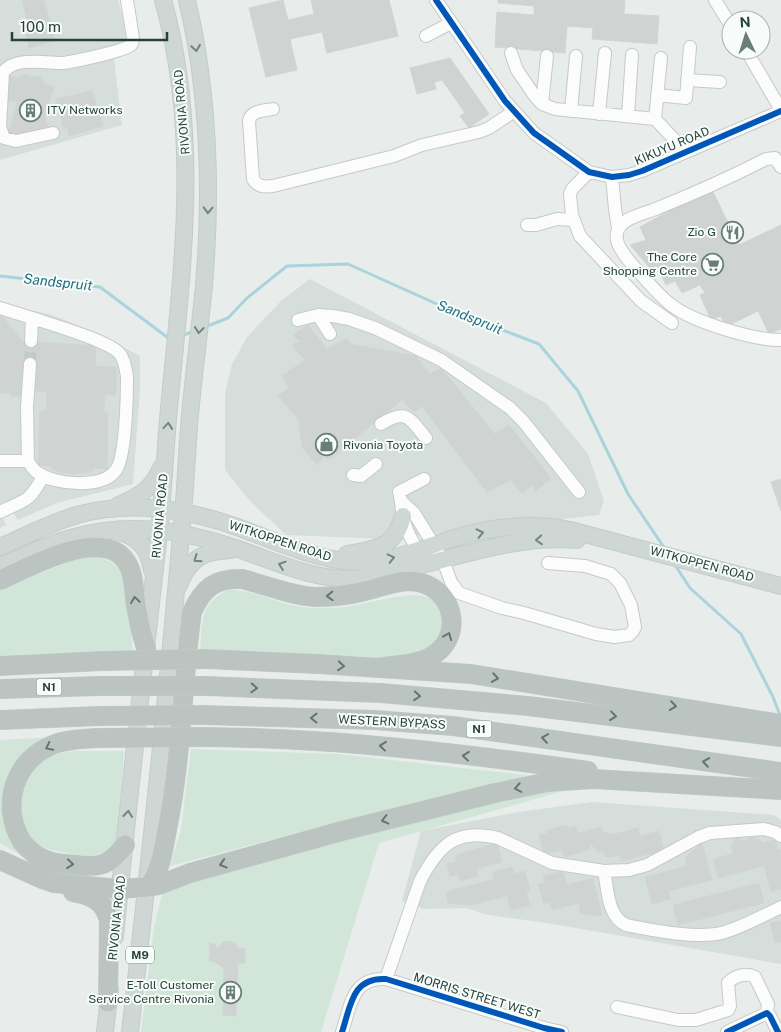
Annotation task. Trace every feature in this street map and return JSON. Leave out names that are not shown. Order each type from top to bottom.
[{"type":"highway","points":[[0,580],[75,550],[94,546],[110,549],[122,558],[130,569],[137,612],[146,648]]},
{"type":"highway","points":[[148,887],[160,862],[177,774],[192,612],[201,595],[208,588],[224,580],[242,579],[304,596],[316,597],[357,593],[400,582],[424,584],[438,591],[447,601],[451,611],[452,622],[449,637],[440,650],[422,660],[377,668]]},
{"type":"highway","points":[[0,666],[102,660],[205,659],[471,674],[742,725],[781,724]]},
{"type":"highway","name":"WESTERN BYPASS","points":[[0,689],[99,686],[206,686],[381,694],[742,725],[781,738]]},
{"type":"highway","name":"WESTERN BYPASS","points":[[0,720],[99,716],[202,715],[375,720],[454,726],[781,772]]},
{"type":"highway","points":[[125,845],[117,855],[104,864],[85,866],[54,863],[41,858],[26,847],[18,836],[9,817],[9,792],[20,768],[42,750],[56,744],[96,738],[271,738],[363,744],[484,758],[671,784]]},
{"type":"highway","points":[[2,861],[42,880],[54,883],[120,889],[148,887],[270,850],[518,788],[572,780],[593,779],[781,790]]},
{"type":"highway","points":[[2,861],[16,873],[41,886],[52,890],[87,895],[95,898],[102,905],[107,912],[109,921],[108,1002]]},
{"type":"main road","name":"RIVONIA ROAD","points":[[105,1032],[160,530],[181,283],[186,196],[182,89],[175,47],[163,0]]},
{"type":"main road","name":"RIVONIA ROAD","points":[[130,1032],[148,887],[183,513],[190,415],[204,285],[208,218],[207,135],[201,78],[187,0]]},
{"type":"main road","points":[[112,509],[148,489],[157,478],[165,460]]},
{"type":"main road","points":[[325,557],[368,550],[384,545],[395,537],[399,531],[402,504]]},
{"type":"main road","name":"WITKOPPEN ROAD","points":[[0,547],[69,518],[112,509],[138,508],[183,513],[219,521],[325,557],[356,562],[375,561],[425,548],[453,538],[533,525],[570,530],[623,545],[704,564],[781,586]]},
{"type":"main road","name":"WITKOPPEN ROAD","points":[[0,566],[56,543],[108,530],[131,529],[181,532],[240,549],[297,570],[338,578],[356,579],[440,565],[485,548],[534,540],[554,538],[623,545]]},
{"type":"main road","points":[[108,530],[128,535],[142,544],[148,555],[154,577]]},
{"type":"main road","points":[[175,596],[186,570],[197,558],[217,550],[240,549]]},
{"type":"street","points":[[53,133],[16,141],[4,138],[0,127],[2,77],[6,69],[19,63],[28,62],[64,63],[112,53],[128,47],[133,41],[127,0]]},
{"type":"street","name":"KIKUYU ROAD","points":[[436,0],[513,112],[534,133],[589,172],[612,177],[628,176],[781,110]]},
{"type":"street","points":[[426,36],[451,23]]},
{"type":"street","points":[[657,95],[686,98],[690,47]]},
{"type":"street","points":[[511,53],[517,70],[542,104],[547,107],[655,119],[686,152]]},
{"type":"street","points":[[599,114],[605,53]]},
{"type":"street","points":[[628,116],[632,55]]},
{"type":"street","points":[[542,104],[547,56]]},
{"type":"street","points":[[571,111],[576,56]]},
{"type":"street","points":[[655,119],[660,58]]},
{"type":"street","points":[[752,60],[781,110]]},
{"type":"street","points":[[688,80],[720,82]]},
{"type":"street","points":[[273,109],[254,113],[249,117],[253,179],[258,186],[262,187],[394,156],[422,144],[479,132],[490,128],[513,112]]},
{"type":"street","points":[[618,228],[627,220],[697,191],[766,159],[775,158],[781,166]]},
{"type":"street","points":[[589,172],[572,189],[570,194],[574,220],[580,236],[641,302],[672,323]]},
{"type":"street","points":[[612,177],[618,228],[616,234],[617,241],[622,253],[659,294],[672,306],[698,319],[742,335],[781,340]]},
{"type":"street","points":[[527,225],[536,225],[558,219],[574,220]]},
{"type":"street","points":[[0,308],[97,340],[120,354],[127,374],[122,454],[116,471],[103,479],[91,482],[66,482],[43,476],[36,472],[28,461],[27,407],[30,364]]},
{"type":"street","points":[[298,320],[318,315],[349,319],[375,328],[441,360],[510,408],[523,421],[579,492]]},
{"type":"street","points":[[318,315],[330,334]]},
{"type":"street","points":[[31,341],[32,318]]},
{"type":"street","points":[[381,424],[397,415],[406,416],[426,438]]},
{"type":"street","points":[[0,461],[28,461]]},
{"type":"street","points":[[353,475],[361,476],[376,464]]},
{"type":"street","points":[[0,512],[32,496],[43,476]]},
{"type":"street","points":[[424,479],[402,504],[425,548],[440,565],[459,593],[493,606],[596,634],[615,637],[629,635],[633,632],[634,621],[631,605],[620,583],[611,574],[585,566],[548,563]]},
{"type":"street","points":[[342,1032],[352,1000],[360,986],[369,980],[386,980],[420,881],[426,869],[443,847],[454,839],[465,835],[489,835],[552,863],[604,871],[629,870],[647,865],[710,833],[764,829],[781,836]]},
{"type":"street","points":[[604,871],[611,908],[619,922],[626,925],[711,935],[737,928],[781,907]]},
{"type":"street","points":[[617,1007],[678,1020],[696,1020],[728,1010],[730,1006],[728,983],[738,976],[747,974],[755,977],[768,1004],[767,1013],[778,1032]]},
{"type":"street","name":"MORRIS STREET WEST","points":[[386,980],[562,1032]]},
{"type":"street","points":[[726,1032],[767,1013]]},
{"type":"shaded area","points":[[0,0],[118,0],[130,46],[114,59],[122,125],[0,160]]},
{"type":"shaded area","points":[[310,279],[546,403],[588,454],[604,501],[599,515],[386,539],[286,535],[251,502],[225,470],[225,393],[232,364],[247,337],[282,300]]},
{"type":"shaded area","points":[[0,304],[48,314],[62,319],[100,335],[140,356],[140,390],[133,484],[57,503],[18,520],[13,512],[2,516],[6,525],[0,528]]},
{"type":"shaded area","points":[[592,802],[774,815],[781,820],[781,964],[547,923],[488,915],[467,908],[424,909],[402,901],[421,831],[518,812]]},
{"type":"green space","points":[[94,556],[103,558],[116,566],[124,583],[129,607],[133,654],[0,660],[0,589],[81,557]]},
{"type":"green space","points":[[228,590],[238,590],[293,605],[313,608],[345,607],[402,596],[423,596],[431,599],[439,606],[443,616],[446,637],[409,659],[200,653],[202,624],[207,609],[211,602]]},
{"type":"green space","points":[[56,737],[28,751],[18,760],[12,768],[5,788],[3,808],[6,828],[25,858],[0,843],[0,740]]},
{"type":"green space","points":[[191,749],[338,754],[534,776],[382,811],[170,866],[181,830]]},
{"type":"green space","points":[[73,751],[124,751],[117,844],[93,856],[74,855],[43,847],[30,837],[23,826],[20,815],[22,790],[34,768],[51,756]]},
{"type":"green space","points":[[578,787],[379,843],[321,1032],[141,1032],[154,927],[162,895],[168,887],[497,798]]},
{"type":"building","points":[[22,0],[44,0],[55,41],[29,48],[24,29],[29,28]]},
{"type":"building","points":[[283,0],[288,20],[314,14],[311,0],[389,0],[398,36],[327,53],[322,32],[290,39],[297,70],[266,77],[249,8]]},
{"type":"building","points":[[498,0],[625,0],[624,14],[659,16],[657,44],[592,39],[593,28],[567,26],[565,53],[495,47],[497,12],[534,15],[534,6],[498,3]]},
{"type":"building","points":[[450,58],[489,114],[469,128],[460,116],[465,113],[442,80],[434,82],[436,89],[417,94],[410,68]]},
{"type":"building","name":"ITV Networks","points":[[25,74],[40,77],[45,84],[54,86],[45,117],[48,127],[10,138],[7,129],[10,128],[17,102],[4,99],[9,76],[18,78]]},
{"type":"building","points":[[92,91],[103,126],[69,136],[67,127],[64,128],[55,99]]},
{"type":"building","name":"The Core Shopping Centre","points":[[711,188],[739,245],[781,225],[781,329],[769,334],[758,311],[725,327],[721,316],[711,320],[700,295],[705,293],[700,285],[682,293],[675,281],[666,285],[659,271],[654,273],[630,245],[646,240],[640,227]]},
{"type":"building","points":[[0,313],[22,341],[96,346],[95,366],[117,367],[116,395],[105,395],[104,413],[108,413],[107,469],[93,468],[93,471],[74,474],[58,472],[52,469],[52,466],[38,466],[40,410],[46,410],[47,392],[35,391],[35,364],[23,397],[11,396],[11,393],[0,393]]},
{"type":"building","points":[[308,325],[327,349],[347,338],[351,344],[416,356],[430,374],[441,368],[495,434],[509,425],[551,478],[536,491],[532,485],[522,493],[510,480],[487,492],[422,406],[414,412],[402,400],[328,460],[324,456],[317,465],[302,447],[298,419],[278,396],[289,388],[282,376],[305,360],[292,345],[300,342],[293,335]]},
{"type":"building","points":[[781,479],[781,511],[771,482]]},
{"type":"building","points":[[567,825],[568,828],[576,826],[578,833],[601,827],[602,831],[611,835],[638,828],[640,836],[659,831],[664,850],[621,861],[618,854],[613,857],[606,857],[604,852],[598,852],[592,845],[589,845],[590,850],[564,857],[562,850],[544,854],[539,835],[548,833],[547,830]]},
{"type":"building","points":[[737,836],[744,842],[753,837],[763,843],[775,840],[778,850],[781,849],[781,889],[771,892],[764,866],[718,878],[713,859],[732,854],[732,844]]},
{"type":"building","points":[[497,843],[502,862],[476,869],[478,876],[460,881],[458,874],[450,876],[447,864],[456,862],[455,859],[458,854]]},
{"type":"building","points":[[702,843],[712,880],[669,891],[671,899],[652,904],[645,877],[687,866],[685,859]]},
{"type":"building","points":[[512,867],[514,874],[525,871],[530,890],[526,891],[530,905],[511,910],[507,896],[470,905],[448,903],[446,892],[494,879],[492,872]]},
{"type":"building","points":[[563,871],[567,885],[593,878],[602,915],[581,914],[579,903],[552,910],[550,902],[544,904],[538,884],[545,883],[543,876]]},
{"type":"building","points":[[759,883],[764,903],[678,925],[673,905]]},
{"type":"building","points":[[781,921],[781,942],[775,943],[770,923]]},
{"type":"building","name":"E-Toll Customer Service Centre Rivonia","points":[[230,941],[236,944],[237,948],[245,948],[245,963],[238,963],[236,1016],[223,1015],[224,968],[213,961],[211,962],[208,957],[210,956],[209,943],[216,945],[216,948],[218,948],[223,942]]},
{"type":"waterway","name":"Sandspruit","points":[[205,327],[228,318],[247,298],[287,266],[348,264],[448,309],[539,344],[578,391],[628,494],[665,549]]},
{"type":"waterway","name":"Sandspruit","points":[[0,276],[100,287],[171,340]]},
{"type":"waterway","name":"Sandspruit","points":[[181,336],[194,331]]},
{"type":"waterway","name":"Sandspruit","points":[[675,565],[690,588],[741,634],[773,697],[781,718]]},
{"type":"tunnel","points":[[30,364],[31,341]]},
{"type":"cycle path","points":[[436,0],[505,101],[534,133],[589,172],[612,177],[642,171],[781,111]]},
{"type":"cycle path","points":[[342,1032],[351,1003],[360,988],[366,983],[386,979],[562,1032]]},
{"type":"cycle path","points":[[727,1032],[767,1013],[778,1032]]},
{"type":"place","name":"ITV Networks","points":[[31,110]]},
{"type":"place","name":"Zio G","points":[[732,232]]},
{"type":"place","name":"The Core Shopping Centre","points":[[713,264]]},
{"type":"place","name":"Rivonia Toyota","points":[[327,445]]},
{"type":"place","name":"E-Toll Customer Service Centre Rivonia","points":[[230,992]]}]
